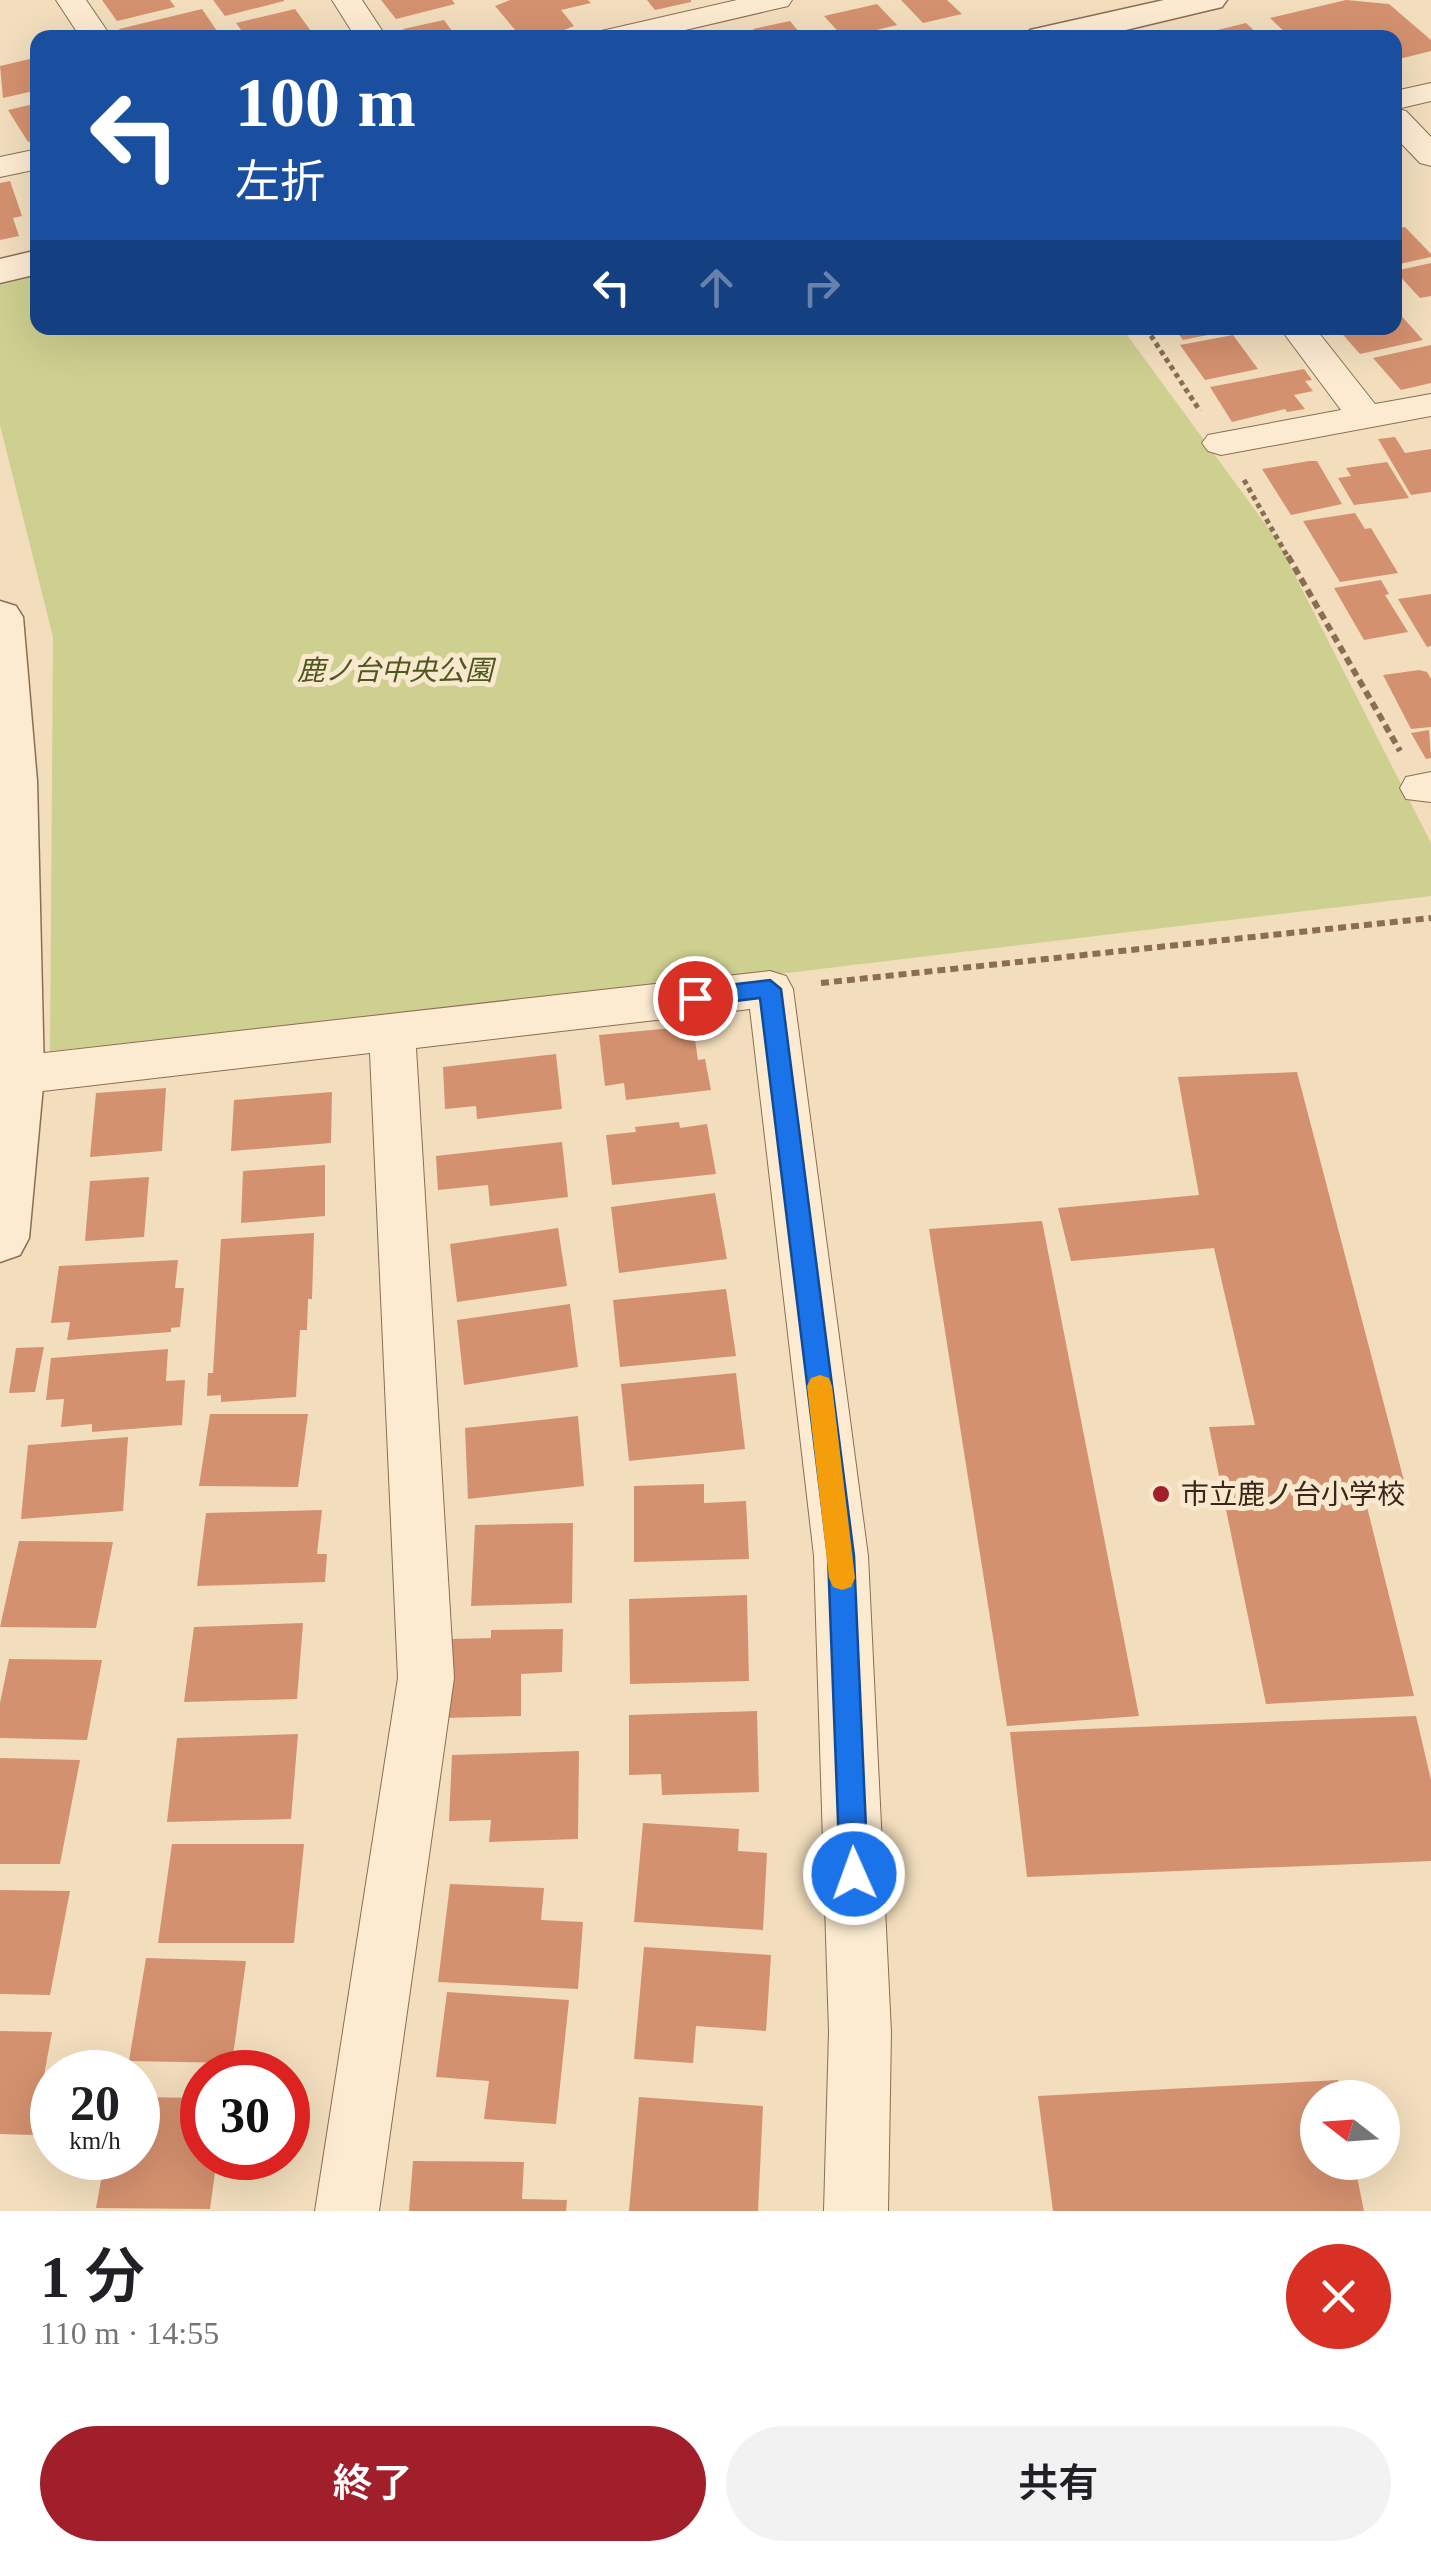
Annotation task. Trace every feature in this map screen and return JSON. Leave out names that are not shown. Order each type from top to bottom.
[{"type":"street","points":[[71,0],[91,30]]},
{"type":"street","points":[[347,0],[367,30]]},
{"type":"street","points":[[627,29],[777,0]]},
{"type":"street","points":[[1078,30],[1210,0]]},
{"type":"street","points":[[1402,98],[1431,92]]},
{"type":"street","points":[[1402,125],[1431,156]]},
{"type":"street","points":[[0,167],[30,160]]},
{"type":"street","points":[[0,270],[30,264]]},
{"type":"street","points":[[1302,335],[1366,417]]},
{"type":"street","points":[[1220,443],[1431,405]]},
{"type":"street","points":[[0,617],[12,781],[8,1076],[0,1238]]},
{"type":"street","points":[[8,1076],[770,989],[841,1556],[860,2032],[856,2211]]},
{"type":"street","points":[[347,2211],[426,1678],[392,1032]]},
{"type":"path","points":[[1151,335],[1220,443],[1426,787]]},
{"type":"path","points":[[770,989],[1431,918]]},
{"type":"green space","name":"鹿ノ台中央公園","points":[[30,278],[30,335],[1127,335],[1277,540],[1431,843],[1431,896],[795,972],[50,1051],[53,637],[0,425],[0,285]]},
{"type":"building","points":[[102,0],[170,0],[175,7],[117,21]]},
{"type":"building","points":[[213,0],[284,0],[284,1],[225,16]]},
{"type":"building","points":[[381,0],[452,0],[455,4],[396,19]]},
{"type":"building","points":[[510,0],[591,3],[561,10],[574,26],[564,30],[515,30],[495,6]]},
{"type":"building","points":[[647,0],[691,0],[691,2],[655,10]]},
{"type":"building","points":[[901,0],[947,0],[962,14],[923,23]]},
{"type":"building","points":[[1346,0],[1389,4],[1431,40],[1431,51],[1402,58],[1402,30],[1283,30],[1270,18]]},
{"type":"building","points":[[877,4],[897,25],[877,30],[837,30],[824,16]]},
{"type":"building","points":[[202,9],[216,30],[120,30]]},
{"type":"building","points":[[295,9],[310,30],[241,30],[236,23]]},
{"type":"building","points":[[444,20],[451,30],[404,30]]},
{"type":"building","points":[[790,21],[797,30],[754,30]]},
{"type":"building","points":[[1246,23],[1253,30],[1217,30]]},
{"type":"building","points":[[30,59],[30,92],[3,98],[0,66]]},
{"type":"building","points":[[30,105],[30,141],[28,142],[8,110]]},
{"type":"building","points":[[10,181],[22,216],[13,218],[19,236],[0,240],[0,183]]},
{"type":"building","points":[[1405,227],[1431,257],[1402,263]]},
{"type":"building","points":[[1431,263],[1431,296],[1420,298],[1402,279],[1402,269]]},
{"type":"building","points":[[1402,316],[1423,340],[1360,354],[1343,335],[1402,335]]},
{"type":"building","points":[[1179,335],[1207,335],[1183,340]]},
{"type":"building","points":[[1233,335],[1258,369],[1205,380],[1180,345]]},
{"type":"building","points":[[1431,345],[1431,383],[1401,390],[1373,358]]},
{"type":"building","points":[[1304,369],[1312,380],[1305,381],[1313,391],[1294,395],[1305,409],[1285,409],[1232,422],[1210,387]]},
{"type":"building","points":[[1395,437],[1405,453],[1431,449],[1431,492],[1411,495],[1378,439]]},
{"type":"building","points":[[1317,461],[1342,504],[1291,515],[1262,469]]},
{"type":"building","points":[[1387,462],[1409,498],[1354,505],[1338,478],[1351,476],[1346,468]]},
{"type":"building","points":[[1355,513],[1365,529],[1371,528],[1398,573],[1340,582],[1303,521]]},
{"type":"building","points":[[1381,580],[1389,594],[1385,595],[1408,632],[1364,640],[1334,588]]},
{"type":"building","points":[[1431,594],[1431,646],[1427,647],[1398,599]]},
{"type":"building","points":[[1427,672],[1431,679],[1431,727],[1411,729],[1383,675]]},
{"type":"building","points":[[1429,730],[1431,758],[1426,759],[1411,733]]},
{"type":"building","points":[[693,1026],[698,1060],[705,1059],[711,1090],[626,1100],[624,1083],[605,1086],[599,1035]]},
{"type":"building","points":[[556,1054],[562,1109],[477,1119],[476,1106],[445,1109],[443,1067]]},
{"type":"building","points":[[1297,1072],[1408,1496],[1365,1499],[1414,1696],[1266,1704],[1209,1427],[1255,1425],[1214,1248],[1071,1261],[1058,1208],[1199,1195],[1178,1077]]},
{"type":"building","points":[[166,1088],[162,1151],[90,1157],[96,1093]]},
{"type":"building","points":[[332,1092],[331,1143],[231,1151],[234,1100]]},
{"type":"building","points":[[679,1122],[680,1128],[707,1124],[716,1174],[612,1185],[606,1135]]},
{"type":"building","points":[[562,1142],[568,1197],[490,1206],[488,1185],[438,1190],[436,1156]]},
{"type":"building","points":[[325,1165],[325,1216],[241,1223],[243,1171]]},
{"type":"building","points":[[149,1177],[144,1237],[85,1241],[90,1181]]},
{"type":"building","points":[[715,1193],[727,1259],[619,1273],[611,1207]]},
{"type":"building","points":[[1042,1221],[1139,1716],[1007,1726],[929,1229]]},
{"type":"building","points":[[558,1228],[567,1286],[457,1302],[450,1244]]},
{"type":"building","points":[[314,1233],[312,1299],[308,1299],[307,1330],[300,1330],[296,1397],[221,1402],[221,1395],[207,1396],[208,1373],[213,1373],[221,1239]]},
{"type":"building","points":[[178,1260],[175,1288],[184,1288],[180,1327],[171,1328],[171,1332],[67,1340],[70,1322],[51,1323],[59,1266]]},
{"type":"building","points":[[726,1289],[736,1356],[620,1367],[613,1300]]},
{"type":"building","points":[[570,1304],[578,1367],[464,1385],[457,1320]]},
{"type":"building","points":[[44,1347],[35,1392],[9,1393],[16,1348]]},
{"type":"building","points":[[168,1349],[166,1381],[185,1380],[182,1425],[92,1432],[92,1424],[61,1427],[64,1399],[46,1400],[51,1358]]},
{"type":"building","points":[[736,1373],[745,1449],[629,1461],[621,1384]]},
{"type":"building","points":[[210,1414],[308,1414],[298,1487],[199,1486]]},
{"type":"building","points":[[578,1416],[584,1486],[468,1499],[465,1428]]},
{"type":"building","points":[[128,1437],[123,1511],[21,1519],[28,1445]]},
{"type":"building","points":[[704,1484],[704,1503],[746,1501],[749,1559],[634,1562],[634,1486]]},
{"type":"building","points":[[322,1510],[317,1554],[327,1554],[325,1582],[197,1586],[206,1513]]},
{"type":"building","points":[[573,1523],[572,1603],[471,1606],[475,1525]]},
{"type":"building","points":[[19,1541],[113,1542],[96,1628],[0,1627]]},
{"type":"building","points":[[747,1595],[749,1681],[630,1684],[629,1599]]},
{"type":"building","points":[[303,1623],[297,1699],[184,1702],[194,1627]]},
{"type":"building","points":[[563,1629],[562,1672],[521,1674],[521,1716],[446,1718],[450,1639],[491,1638],[491,1630]]},
{"type":"building","points":[[9,1659],[102,1660],[87,1740],[0,1738],[0,1703]]},
{"type":"building","points":[[757,1711],[759,1792],[662,1795],[661,1774],[629,1775],[629,1715]]},
{"type":"building","points":[[1416,1716],[1431,1780],[1431,1861],[1027,1877],[1010,1732]]},
{"type":"building","points":[[298,1734],[291,1819],[167,1822],[177,1738]]},
{"type":"building","points":[[579,1751],[578,1839],[489,1842],[491,1820],[449,1821],[452,1755]]},
{"type":"building","points":[[0,1758],[80,1760],[60,1864],[0,1864]]},
{"type":"building","points":[[643,1823],[739,1829],[738,1851],[767,1853],[763,1930],[634,1922]]},
{"type":"building","points":[[172,1844],[304,1844],[294,1943],[158,1943]]},
{"type":"building","points":[[450,1884],[544,1888],[541,1920],[583,1922],[578,1989],[438,1982]]},
{"type":"building","points":[[0,1890],[70,1891],[50,1995],[0,1994]]},
{"type":"building","points":[[644,1947],[771,1955],[766,2031],[696,2026],[693,2063],[634,2059]]},
{"type":"building","points":[[146,1958],[246,1961],[234,2050],[180,2050],[180,2062],[160,2062],[160,2050],[131,2050]]},
{"type":"building","points":[[447,1992],[569,2000],[556,2124],[484,2119],[489,2081],[436,2077]]},
{"type":"building","points":[[0,2031],[52,2032],[49,2050],[30,2050],[30,2135],[0,2134]]},
{"type":"building","points":[[1300,2082],[1300,2180],[1358,2180],[1364,2211],[1053,2211],[1038,2096]]},
{"type":"building","points":[[160,2097],[180,2098],[180,2180],[214,2180],[210,2209],[96,2208],[101,2180],[160,2180]]},
{"type":"building","points":[[639,2097],[763,2106],[758,2211],[629,2211]]},
{"type":"building","points":[[413,2161],[524,2162],[522,2199],[567,2200],[566,2211],[409,2211]]},
{"type":"slow traffic","points":[[820,1386],[842,1578]]},
{"type":"place","name":"市立鹿ノ台小学校","points":[[1161,1494]]},
{"type":"route","points":[[695,998],[770,989],[841,1556],[854,1874]]}]
